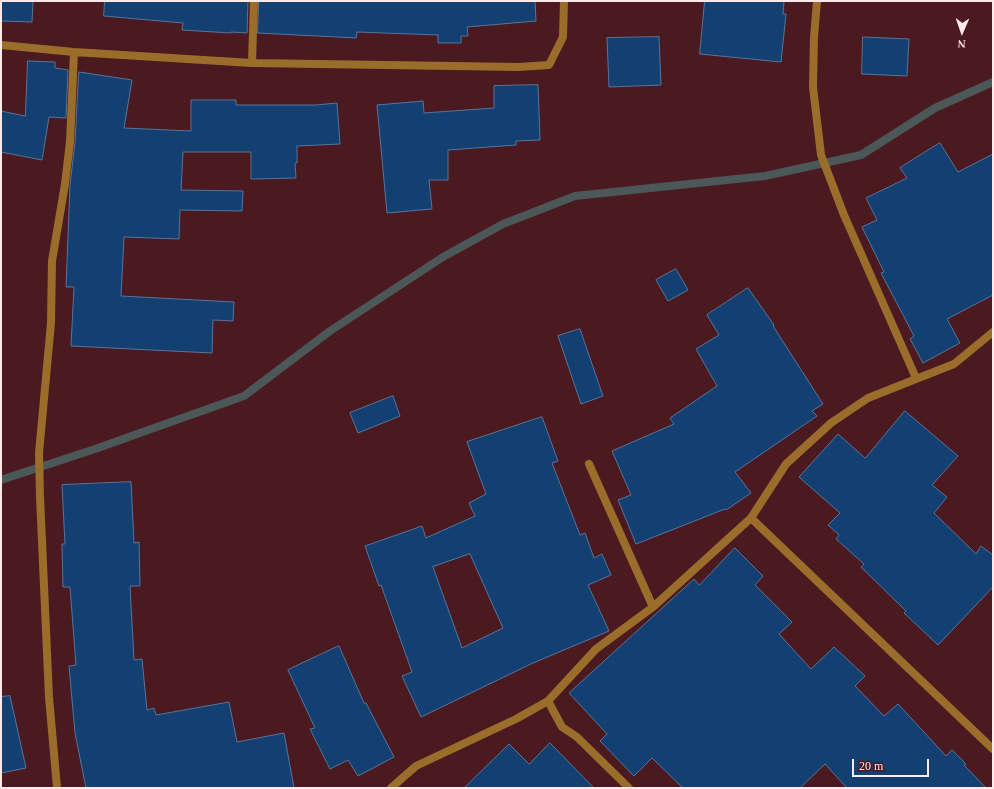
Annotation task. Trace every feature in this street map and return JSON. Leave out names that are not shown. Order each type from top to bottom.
[{"type":"street","points":[[252,63],[254,1]]},
{"type":"street","points":[[1,46],[252,63],[519,67],[549,65],[563,37],[564,1]]},
{"type":"street","points":[[817,1],[814,37],[813,87],[821,154],[844,215],[916,378]]},
{"type":"street","points":[[57,788],[55,781],[49,697],[39,453],[51,323],[52,261],[65,184],[70,142],[74,52]]},
{"type":"street","points":[[391,788],[416,766],[516,719],[548,701],[596,649],[653,607],[751,518],[786,464],[831,423],[868,398],[954,364],[993,332]]},
{"type":"street","points":[[589,464],[653,607]]},
{"type":"street","points":[[751,518],[993,749]]},
{"type":"street","points":[[548,701],[562,727],[577,737],[628,788]]},
{"type":"building","points":[[2,1],[33,1],[32,22],[1,21]]},
{"type":"building","points":[[105,1],[248,1],[247,33],[182,30],[183,23],[104,16]]},
{"type":"building","points":[[259,1],[535,1],[536,21],[467,27],[468,36],[461,36],[461,43],[438,43],[438,35],[357,32],[356,38],[258,33]]},
{"type":"building","points":[[705,1],[784,1],[783,14],[786,14],[781,62],[700,54]]},
{"type":"building","points":[[659,37],[661,85],[609,87],[607,38]]},
{"type":"building","points":[[863,37],[909,39],[907,76],[862,74]]},
{"type":"building","points":[[28,61],[55,62],[55,68],[68,70],[66,118],[49,117],[42,160],[1,152],[1,111],[25,116]]},
{"type":"building","points":[[79,72],[132,80],[124,128],[191,131],[191,100],[236,100],[236,105],[316,105],[337,103],[340,144],[297,146],[297,163],[295,163],[296,178],[251,179],[251,152],[183,152],[181,190],[243,191],[242,211],[180,210],[179,239],[124,237],[121,296],[234,302],[233,321],[213,320],[212,353],[71,346],[74,287],[66,287],[70,185],[75,143]]},
{"type":"building","points":[[538,85],[540,140],[516,141],[516,145],[448,150],[448,180],[429,180],[432,209],[387,213],[377,105],[423,101],[424,113],[494,108],[494,86]]},
{"type":"building","points":[[940,143],[958,172],[993,154],[993,295],[947,319],[960,343],[923,363],[910,339],[914,336],[881,273],[884,272],[862,227],[877,220],[866,198],[907,178],[900,168]]},
{"type":"building","points":[[676,269],[688,290],[668,301],[656,280]]},
{"type":"building","points":[[748,288],[774,325],[773,326],[823,404],[812,411],[817,416],[735,472],[751,493],[726,510],[725,509],[636,544],[618,500],[631,495],[612,451],[674,424],[670,418],[717,386],[696,349],[719,335],[707,315]]},
{"type":"building","points":[[580,329],[603,396],[581,404],[558,336]]},
{"type":"building","points":[[393,396],[400,416],[358,433],[350,413]]},
{"type":"building","points":[[905,411],[958,456],[932,485],[947,497],[934,513],[976,554],[981,546],[993,555],[993,587],[938,645],[904,613],[906,611],[861,567],[864,564],[836,539],[839,535],[828,525],[840,513],[799,477],[838,434],[865,458]]},
{"type":"building","points":[[542,417],[558,461],[552,463],[580,535],[585,533],[594,558],[602,554],[611,575],[588,585],[609,631],[533,663],[421,717],[402,676],[412,672],[381,585],[379,586],[365,546],[422,526],[426,538],[475,516],[469,503],[486,494],[467,442]],"holes":[[[470,554],[503,628],[462,648],[433,567]]]},
{"type":"building","points":[[131,482],[134,543],[139,542],[140,586],[130,586],[134,660],[142,659],[147,710],[154,708],[156,715],[229,702],[237,742],[284,733],[294,788],[86,788],[75,733],[69,666],[76,665],[70,587],[63,587],[62,544],[65,544],[62,485]]},
{"type":"building","points":[[735,548],[763,576],[755,585],[792,622],[779,634],[811,669],[834,647],[865,676],[855,686],[884,716],[898,704],[946,756],[952,750],[986,788],[847,788],[825,764],[800,788],[683,788],[652,758],[634,776],[600,741],[607,734],[569,693],[694,579],[699,585]]},
{"type":"building","points":[[339,646],[364,703],[366,703],[394,757],[358,776],[348,760],[330,769],[310,729],[315,728],[288,670]]},
{"type":"building","points":[[10,696],[26,768],[1,773],[1,697]]},
{"type":"building","points":[[550,743],[594,788],[464,788],[509,744],[529,764]]},
{"type":"waterway","points":[[1,480],[95,449],[244,396],[330,331],[443,257],[503,224],[575,196],[765,176],[861,155],[935,108],[993,82]]}]
